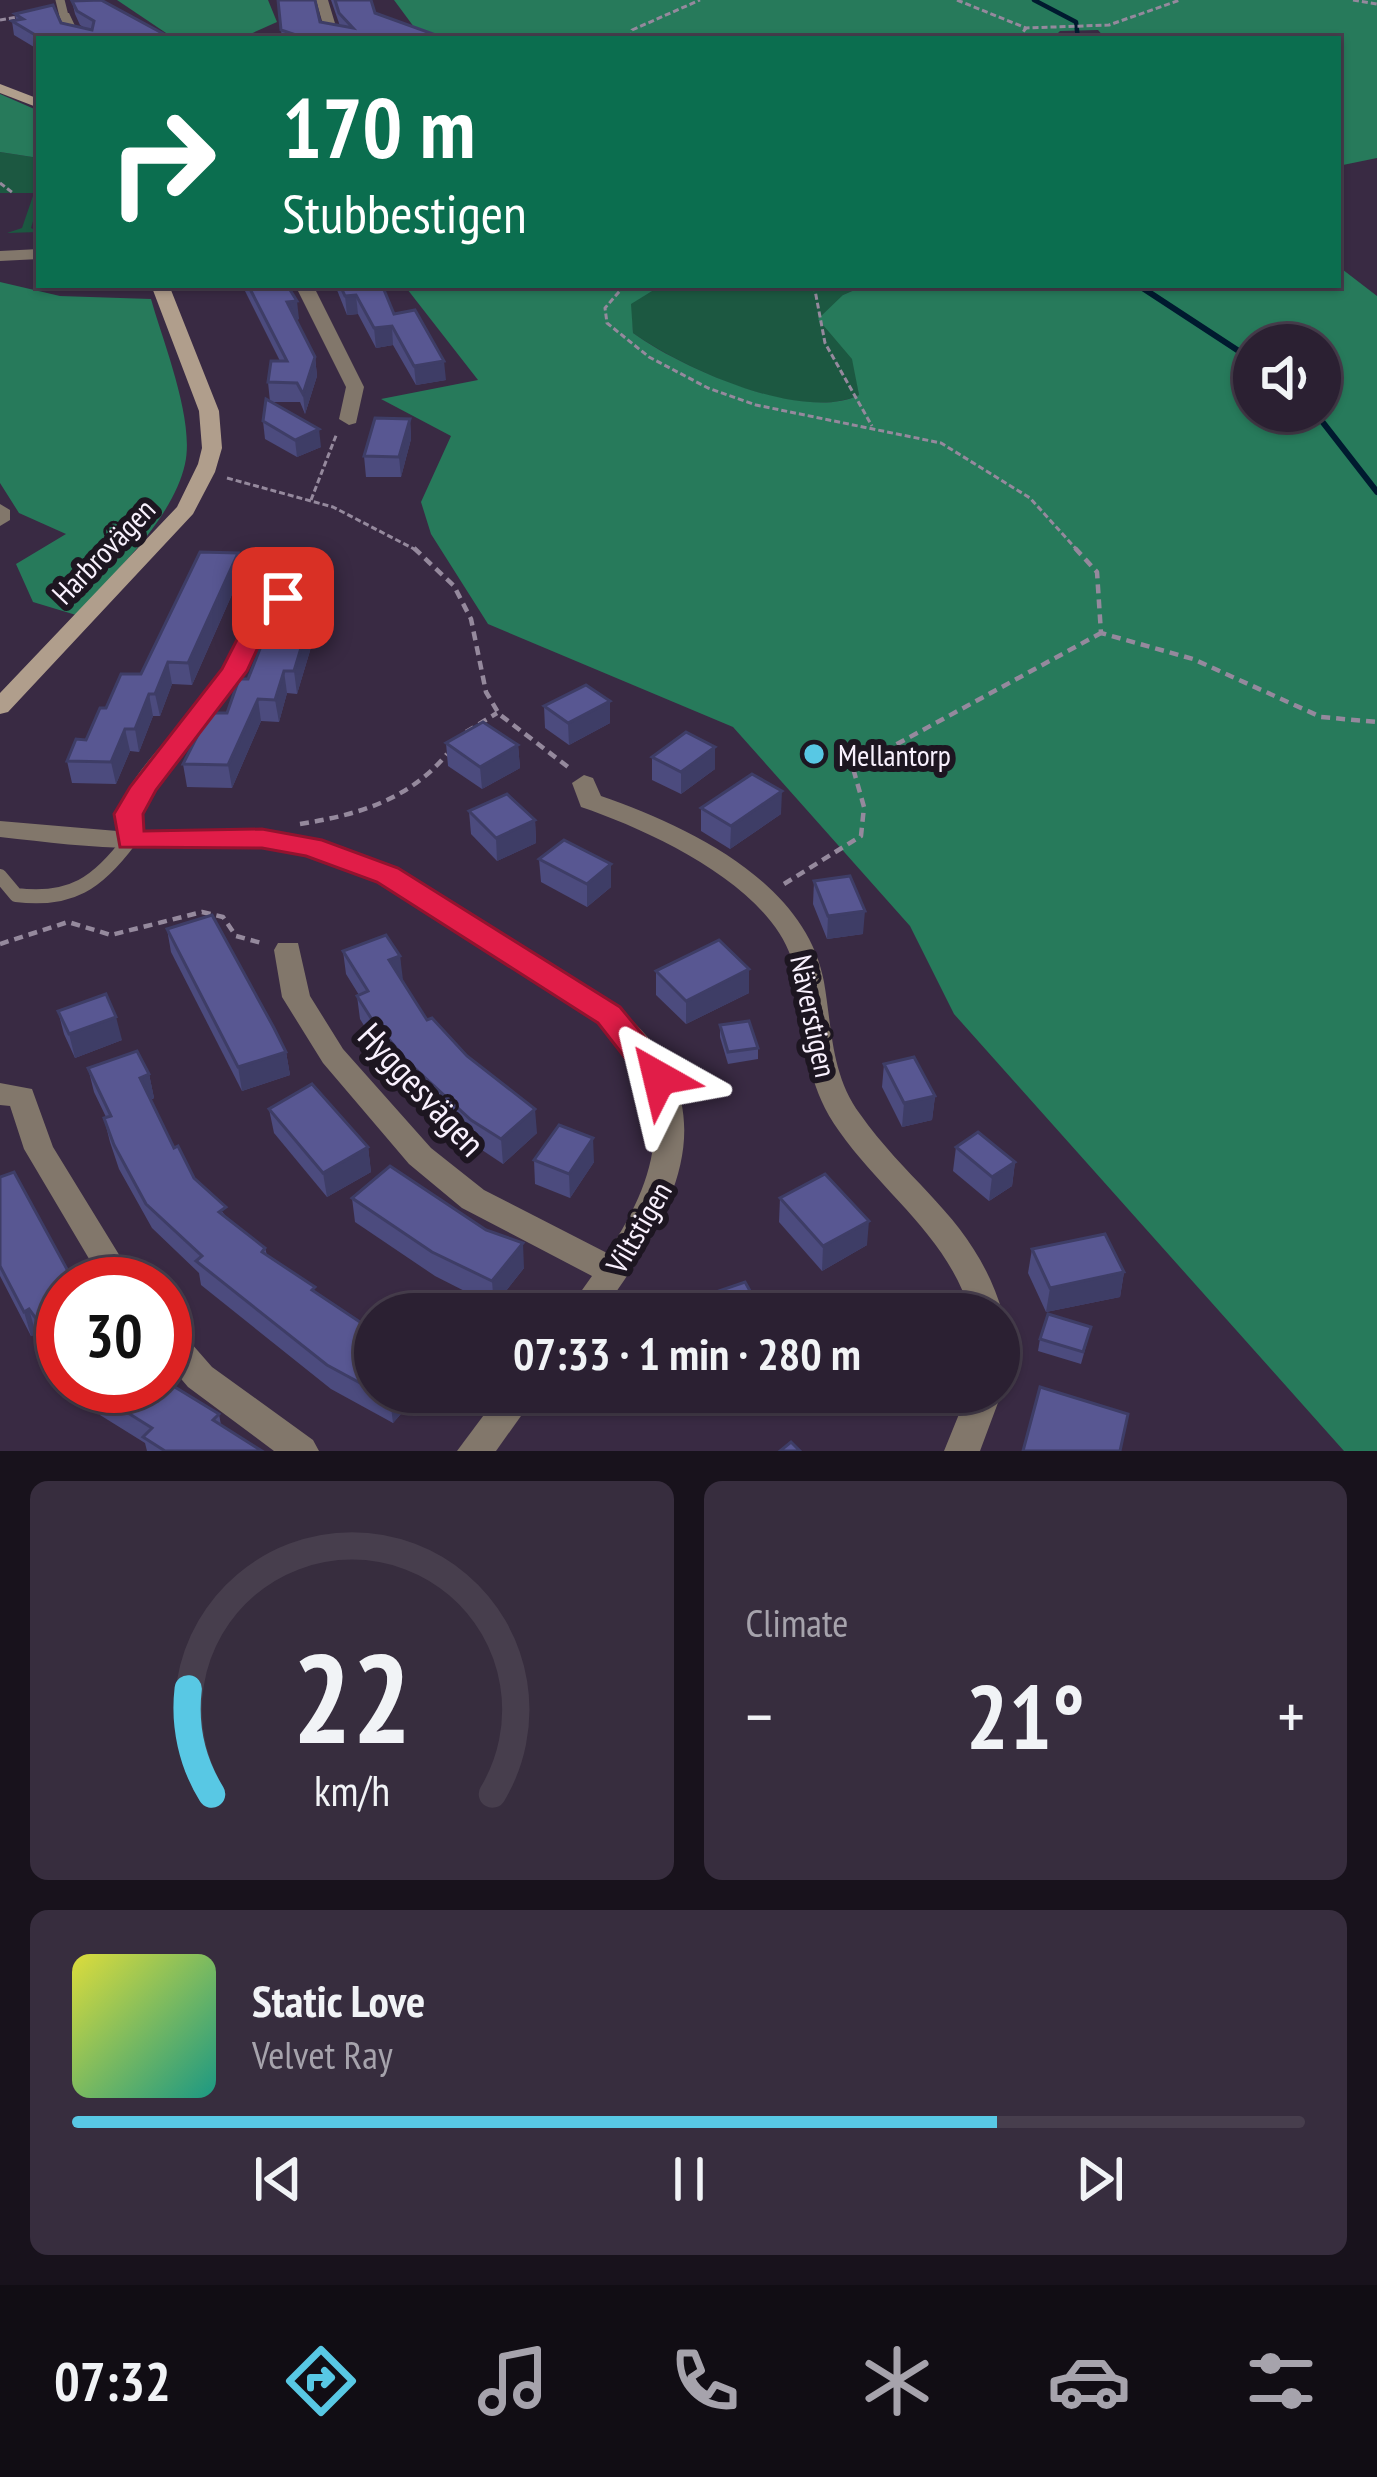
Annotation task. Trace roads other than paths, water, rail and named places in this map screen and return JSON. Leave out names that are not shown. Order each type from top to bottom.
[{"type":"street","points":[[322,0],[331,32],[338,36]]},
{"type":"street","points":[[62,8],[70,30],[81,36]]},
{"type":"street","points":[[0,88],[36,103]]},
{"type":"street","points":[[0,256],[36,254]]},
{"type":"street","name":"Harbrovägen","points":[[0,707],[186,510],[205,471],[213,443],[210,414],[161,288]]},
{"type":"street","points":[[305,288],[355,388],[350,419]]},
{"type":"street","points":[[0,510],[0,520]]},
{"type":"street","points":[[130,841],[129,814],[144,787],[234,671],[255,627],[283,598]]},
{"type":"street","name":"Näverstigen","points":[[584,783],[590,801],[631,813],[763,894],[795,931],[806,961],[816,1053],[832,1096],[851,1125],[970,1259],[981,1293]]},
{"type":"street","name":"Viltstigen","points":[[0,829],[130,841],[262,838],[358,862],[609,1015],[659,1078],[670,1107],[673,1136],[669,1172],[646,1223],[598,1293]]},
{"type":"street","name":"Hyggesvägen","points":[[288,950],[296,997],[333,1056],[421,1156],[473,1199],[614,1272]]},
{"type":"street","points":[[11,1095],[105,1257]]},
{"type":"street","points":[[192,1368],[301,1451]]},
{"type":"street","points":[[475,1451],[504,1413]]},
{"type":"street","points":[[962,1451],[977,1413]]},
{"type":"lane","points":[[0,876],[16,895],[74,896],[103,877],[130,841]]},
{"type":"waterway","points":[[1034,0],[1076,22],[1078,36]]},
{"type":"waterway","points":[[1143,288],[1233,347]]},
{"type":"waterway","points":[[1330,432],[1377,492]]},
{"type":"place","name":"Mellantorp","points":[[814,754]]}]
